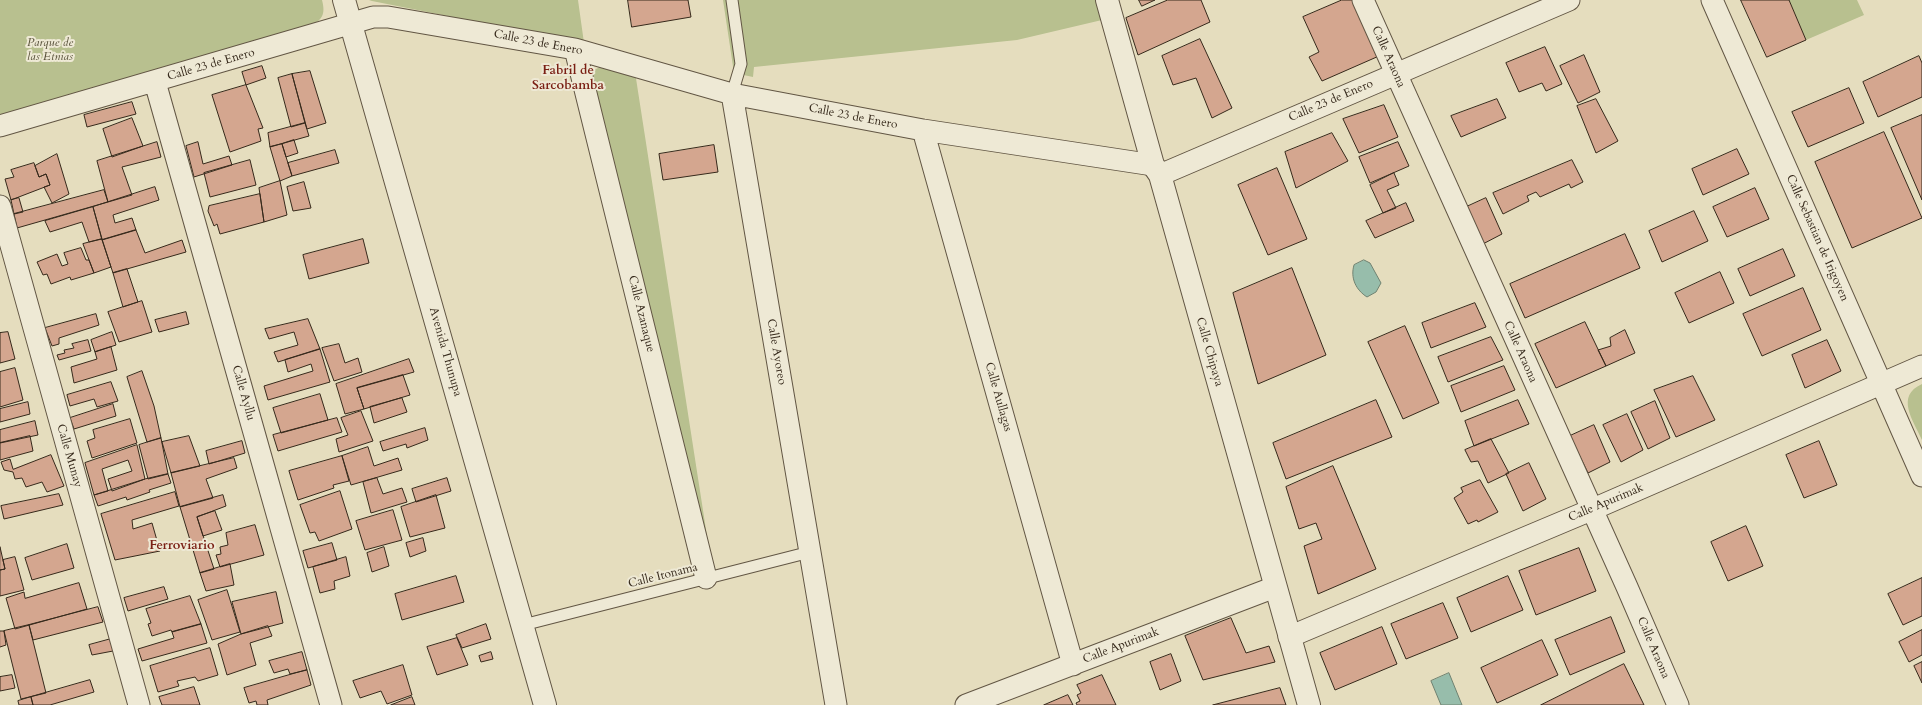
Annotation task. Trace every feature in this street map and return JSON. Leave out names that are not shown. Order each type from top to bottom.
[{"type":"street","name":"Avenida Thunupa","points":[[344,0],[545,705]]},
{"type":"street","name":"Calle Chipaya","points":[[1107,0],[1309,705]]},
{"type":"street","name":"Calle Araona","points":[[1362,0],[1627,587],[1678,705]]},
{"type":"street","name":"Calle 23 de Enero","points":[[0,126],[155,82],[373,17],[388,17],[575,49],[732,94],[923,130],[1156,170],[1395,73],[1569,0]]},
{"type":"street","name":"Calle Sebastian de Irigoyen","points":[[1712,0],[1922,476]]},
{"type":"street","name":"Calle Azanaque","points":[[575,49],[706,578]]},
{"type":"street","name":"Calle Ayllu","points":[[155,82],[331,705]]},
{"type":"street","name":"Calle Ayoreo","points":[[732,94],[836,705]]},
{"type":"street","name":"Calle Aullagas","points":[[923,130],[1073,665]]},
{"type":"street","name":"Calle Munay","points":[[0,206],[138,705]]},
{"type":"street","name":"Calle Apurimak","points":[[1289,637],[1591,510],[1922,366]]},
{"type":"street","name":"Calle Apurimak","points":[[966,705],[1275,587]]},
{"type":"lane","name":"Calle Ayoreo","points":[[732,0],[741,64],[732,94]]},
{"type":"lane","name":"Calle Itonama","points":[[523,625],[810,552]]},
{"type":"green space","name":"Parque de las Etnias","points":[[0,0],[322,0],[323,13],[317,22],[309,27],[0,117]]},
{"type":"green space","points":[[369,0],[578,0],[584,43],[372,1]]},
{"type":"green space","points":[[723,0],[1096,0],[1102,20],[1017,40],[754,67],[753,77],[734,73]]},
{"type":"green space","points":[[1789,0],[1857,0],[1864,15],[1806,40]]},
{"type":"green space","points":[[602,66],[635,72],[709,549],[592,77],[594,70]]},
{"type":"green space","points":[[1922,384],[1922,440],[1908,409],[1908,402],[1909,395],[1914,389]]},
{"type":"shaded area","points":[[1364,260],[1370,263],[1381,283],[1376,292],[1367,297],[1360,291],[1353,279],[1354,265]]},
{"type":"shaded area","points":[[1449,673],[1462,705],[1441,705],[1431,681]]},
{"type":"building","points":[[628,0],[688,0],[691,17],[632,27]]},
{"type":"building","points":[[1139,0],[1155,0],[1142,6]]},
{"type":"building","points":[[1168,0],[1201,0],[1210,22],[1138,55],[1126,18]]},
{"type":"building","points":[[1342,0],[1353,0],[1379,56],[1322,81],[1309,57],[1319,52],[1303,17]]},
{"type":"building","points":[[1741,0],[1789,0],[1806,40],[1767,57]]},
{"type":"building","points":[[1200,39],[1232,108],[1212,118],[1196,78],[1173,85],[1162,56]]},
{"type":"building","points":[[1545,47],[1562,84],[1546,91],[1542,83],[1519,92],[1506,63]]},
{"type":"building","points":[[1584,55],[1600,92],[1578,103],[1560,66]]},
{"type":"building","points":[[1919,56],[1922,63],[1922,97],[1878,117],[1863,82]]},
{"type":"building","points":[[262,66],[266,78],[246,85],[242,72]]},
{"type":"building","points":[[310,71],[326,123],[307,129],[292,74]]},
{"type":"building","points":[[292,74],[305,123],[291,127],[278,78]]},
{"type":"building","points":[[246,85],[263,128],[258,129],[261,141],[230,152],[212,95]]},
{"type":"building","points":[[1849,88],[1864,123],[1808,147],[1792,112]]},
{"type":"building","points":[[1497,99],[1506,118],[1461,137],[1451,116]]},
{"type":"building","points":[[1596,99],[1618,141],[1596,153],[1577,106]]},
{"type":"building","points":[[132,102],[136,114],[87,127],[84,115]]},
{"type":"building","points":[[1384,105],[1398,137],[1359,153],[1343,119]]},
{"type":"building","points":[[1922,115],[1922,200],[1891,128]]},
{"type":"building","points":[[132,118],[143,146],[112,157],[103,129]]},
{"type":"building","points":[[305,123],[309,136],[270,147],[268,133]]},
{"type":"building","points":[[1884,132],[1922,218],[1852,248],[1815,162]]},
{"type":"building","points":[[1332,133],[1348,161],[1296,188],[1285,152]]},
{"type":"building","points":[[294,140],[298,153],[286,157],[282,144]]},
{"type":"building","points":[[157,142],[161,157],[122,167],[132,195],[108,202],[97,161]]},
{"type":"building","points":[[198,142],[203,164],[229,156],[232,165],[194,177],[186,146]]},
{"type":"building","points":[[1398,142],[1409,166],[1370,183],[1359,157]]},
{"type":"building","points":[[282,144],[292,176],[280,181],[270,147]]},
{"type":"building","points":[[714,145],[718,172],[663,180],[659,154]]},
{"type":"building","points":[[1737,149],[1749,174],[1703,195],[1692,169]]},
{"type":"building","points":[[335,150],[339,163],[292,176],[288,163]]},
{"type":"building","points":[[57,154],[69,194],[52,203],[44,187],[50,185],[46,174],[39,177],[35,166]]},
{"type":"building","points":[[250,160],[256,185],[210,197],[204,173]]},
{"type":"building","points":[[1572,160],[1583,182],[1571,188],[1569,184],[1540,197],[1536,192],[1527,196],[1529,201],[1503,214],[1493,193]]},
{"type":"building","points":[[34,163],[39,177],[46,174],[50,185],[11,200],[5,179],[14,177],[11,170]]},
{"type":"building","points":[[1277,168],[1307,239],[1268,255],[1238,185]]},
{"type":"building","points":[[1394,173],[1399,185],[1387,190],[1396,208],[1383,213],[1370,185]]},
{"type":"building","points":[[280,181],[287,215],[264,222],[259,188]]},
{"type":"building","points":[[304,182],[311,208],[293,211],[287,187]]},
{"type":"building","points":[[155,187],[159,200],[113,215],[115,223],[132,218],[136,230],[102,240],[93,207]]},
{"type":"building","points":[[1755,188],[1769,219],[1727,237],[1713,207]]},
{"type":"building","points":[[104,190],[108,202],[17,228],[14,214]]},
{"type":"building","points":[[260,194],[264,222],[220,234],[217,224],[214,226],[208,211],[209,206]]},
{"type":"building","points":[[19,198],[23,212],[14,214],[11,200]]},
{"type":"building","points":[[1486,198],[1502,234],[1479,246],[1462,209]]},
{"type":"building","points":[[1406,203],[1414,221],[1375,238],[1366,221]]},
{"type":"building","points":[[93,207],[102,239],[89,242],[82,222],[50,232],[45,221]]},
{"type":"building","points":[[1694,211],[1708,241],[1662,262],[1649,231]]},
{"type":"building","points":[[136,230],[145,253],[182,240],[186,252],[113,273],[102,240]]},
{"type":"building","points":[[1625,234],[1640,268],[1525,318],[1510,284]]},
{"type":"building","points":[[102,239],[111,267],[94,273],[83,244]]},
{"type":"building","points":[[363,239],[369,263],[309,279],[303,255]]},
{"type":"building","points":[[81,248],[86,260],[89,260],[94,273],[71,280],[70,277],[51,284],[47,274],[43,275],[37,262],[57,254],[62,266],[68,264],[64,253]]},
{"type":"building","points":[[1783,249],[1795,276],[1750,296],[1738,269]]},
{"type":"building","points":[[1292,268],[1326,355],[1258,384],[1233,293]]},
{"type":"building","points":[[127,269],[138,302],[123,307],[113,273]]},
{"type":"building","points":[[1720,272],[1734,303],[1689,323],[1675,293]]},
{"type":"building","points":[[1803,288],[1821,330],[1762,356],[1743,314]]},
{"type":"building","points":[[142,301],[152,332],[119,342],[108,312]]},
{"type":"building","points":[[1475,303],[1486,327],[1431,348],[1422,323]]},
{"type":"building","points":[[186,312],[189,324],[159,332],[155,320]]},
{"type":"building","points":[[96,314],[99,325],[59,338],[59,344],[52,346],[45,328]]},
{"type":"building","points":[[308,319],[320,349],[278,362],[274,352],[298,345],[294,332],[269,339],[265,329]]},
{"type":"building","points":[[1585,322],[1606,366],[1556,388],[1535,344]]},
{"type":"building","points":[[1405,326],[1439,403],[1403,419],[1368,342]]},
{"type":"building","points":[[1625,330],[1635,353],[1606,366],[1598,350],[1611,346],[1610,338]]},
{"type":"building","points":[[8,332],[15,359],[0,363],[0,333]]},
{"type":"building","points":[[112,332],[116,345],[95,352],[91,340]]},
{"type":"building","points":[[1491,337],[1503,360],[1448,382],[1438,357]]},
{"type":"building","points":[[88,340],[91,351],[59,360],[57,355],[65,353],[64,350],[74,348],[72,344]]},
{"type":"building","points":[[1827,340],[1841,371],[1805,388],[1792,355]]},
{"type":"building","points":[[339,344],[345,363],[358,358],[362,372],[334,381],[322,348]]},
{"type":"building","points":[[111,347],[117,370],[74,383],[71,367],[97,359],[95,352]]},
{"type":"building","points":[[320,349],[330,382],[268,400],[264,386],[313,371],[311,364],[288,372],[285,360]]},
{"type":"building","points":[[409,359],[414,372],[357,388],[364,409],[345,414],[336,384]]},
{"type":"building","points":[[1504,366],[1515,390],[1461,412],[1451,386]]},
{"type":"building","points":[[15,368],[23,400],[0,407],[0,372]]},
{"type":"building","points":[[142,371],[154,406],[161,438],[147,442],[127,377]]},
{"type":"building","points":[[403,375],[410,395],[364,409],[357,388]]},
{"type":"building","points":[[1693,376],[1715,420],[1676,437],[1654,390]]},
{"type":"building","points":[[111,382],[118,401],[97,407],[94,399],[70,406],[67,395]]},
{"type":"building","points":[[320,394],[328,420],[281,433],[273,408]]},
{"type":"building","points":[[402,398],[407,412],[374,423],[370,407]]},
{"type":"building","points":[[1376,400],[1392,437],[1286,479],[1273,443]]},
{"type":"building","points":[[1518,400],[1529,424],[1474,446],[1465,421]]},
{"type":"building","points":[[1655,401],[1670,438],[1648,449],[1631,412]]},
{"type":"building","points":[[28,402],[30,414],[0,422],[0,409]]},
{"type":"building","points":[[113,404],[116,416],[74,429],[70,418]]},
{"type":"building","points":[[361,411],[373,441],[339,452],[336,439],[348,435],[341,418]]},
{"type":"building","points":[[1627,414],[1643,450],[1621,462],[1603,425]]},
{"type":"building","points":[[337,418],[342,432],[278,451],[273,435]]},
{"type":"building","points":[[130,419],[137,443],[92,458],[87,441],[95,438],[93,430]]},
{"type":"building","points":[[35,421],[38,435],[0,443],[0,430]]},
{"type":"building","points":[[1594,425],[1610,462],[1588,473],[1570,436]]},
{"type":"building","points":[[425,428],[428,440],[407,448],[406,444],[383,451],[380,442]]},
{"type":"building","points":[[30,436],[33,451],[0,460],[0,443]]},
{"type":"building","points":[[189,436],[200,466],[171,473],[162,442]]},
{"type":"building","points":[[161,438],[168,474],[148,479],[139,445]]},
{"type":"building","points":[[1491,439],[1509,473],[1488,483],[1478,461],[1471,462],[1465,450]]},
{"type":"building","points":[[242,441],[245,453],[209,464],[206,451]]},
{"type":"building","points":[[1819,441],[1837,485],[1804,498],[1786,455]]},
{"type":"building","points":[[137,445],[145,479],[112,491],[108,479],[132,471],[128,460],[102,469],[108,491],[94,495],[85,463]]},
{"type":"building","points":[[368,447],[374,466],[398,458],[402,470],[351,485],[342,456]]},
{"type":"building","points":[[51,455],[64,486],[47,492],[42,482],[26,487],[22,478],[15,479],[13,472],[4,470],[1,462],[10,459],[13,469]]},
{"type":"building","points":[[342,456],[349,481],[333,485],[334,488],[298,500],[289,471]]},
{"type":"building","points":[[234,458],[237,468],[206,479],[213,498],[180,507],[171,473]]},
{"type":"building","points":[[1529,463],[1546,499],[1523,511],[1506,474]]},
{"type":"building","points":[[1333,466],[1376,569],[1318,594],[1304,546],[1322,539],[1316,523],[1299,529],[1286,487]]},
{"type":"building","points":[[168,474],[171,483],[149,490],[150,492],[127,500],[126,497],[98,506],[94,495],[145,479]]},
{"type":"building","points":[[377,478],[383,494],[402,488],[407,502],[371,513],[363,482]]},
{"type":"building","points":[[447,478],[451,491],[416,502],[412,489]]},
{"type":"building","points":[[1480,480],[1498,512],[1478,522],[1477,520],[1468,524],[1454,498],[1463,492],[1461,488]]},
{"type":"building","points":[[340,491],[352,529],[319,541],[315,532],[310,533],[300,505]]},
{"type":"building","points":[[175,492],[179,506],[132,520],[133,529],[152,523],[160,551],[115,560],[101,514]]},
{"type":"building","points":[[59,494],[63,505],[4,519],[1,506]]},
{"type":"building","points":[[223,495],[226,506],[197,517],[214,569],[200,573],[180,507]]},
{"type":"building","points":[[436,495],[445,528],[410,537],[401,507]]},
{"type":"building","points":[[393,510],[402,540],[365,550],[356,521]]},
{"type":"building","points":[[215,511],[222,530],[203,536],[197,517]]},
{"type":"building","points":[[255,525],[264,555],[220,567],[216,555],[221,554],[220,547],[228,545],[226,533]]},
{"type":"building","points":[[1746,526],[1763,566],[1728,581],[1711,542]]},
{"type":"building","points":[[423,538],[426,551],[410,557],[406,543]]},
{"type":"building","points":[[332,543],[337,560],[308,568],[303,551]]},
{"type":"building","points":[[67,544],[74,568],[32,580],[25,558]]},
{"type":"building","points":[[0,547],[5,569],[0,570]]},
{"type":"building","points":[[384,547],[389,566],[372,572],[367,553]]},
{"type":"building","points":[[1579,548],[1596,591],[1536,615],[1519,571]]},
{"type":"building","points":[[15,557],[24,590],[0,596],[0,570],[5,569],[3,560]]},
{"type":"building","points":[[346,557],[350,576],[334,581],[335,589],[320,593],[313,567]]},
{"type":"building","points":[[230,564],[234,585],[206,591],[200,573]]},
{"type":"building","points":[[456,576],[464,602],[402,620],[395,594]]},
{"type":"building","points":[[1508,576],[1523,610],[1471,632],[1457,598]]},
{"type":"building","points":[[1922,578],[1922,616],[1903,625],[1888,594]]},
{"type":"building","points":[[79,583],[87,609],[15,629],[6,598],[24,592],[25,598]]},
{"type":"building","points":[[164,587],[168,599],[128,611],[124,598]]},
{"type":"building","points":[[227,590],[240,632],[212,640],[198,600]]},
{"type":"building","points":[[276,592],[283,623],[241,634],[232,602]]},
{"type":"building","points":[[190,596],[201,624],[172,632],[171,630],[152,636],[148,624],[151,623],[146,609]]},
{"type":"building","points":[[1443,603],[1458,638],[1406,659],[1391,624]]},
{"type":"building","points":[[98,607],[103,622],[33,640],[29,625]]},
{"type":"building","points":[[1611,617],[1625,652],[1570,675],[1555,640]]},
{"type":"building","points":[[1231,618],[1246,653],[1269,646],[1275,662],[1203,680],[1185,636]]},
{"type":"building","points":[[201,624],[207,643],[142,661],[138,649],[174,638],[172,632]]},
{"type":"building","points":[[486,624],[491,639],[462,648],[456,635]]},
{"type":"building","points":[[29,625],[46,693],[21,699],[4,631]]},
{"type":"building","points":[[268,626],[272,636],[250,643],[256,665],[227,675],[218,644],[241,634]]},
{"type":"building","points":[[1382,627],[1397,664],[1335,690],[1320,653]]},
{"type":"building","points":[[1922,630],[1922,655],[1909,662],[1899,642]]},
{"type":"building","points":[[0,631],[4,631],[6,645],[0,647]]},
{"type":"building","points":[[457,638],[468,665],[437,675],[427,647]]},
{"type":"building","points":[[111,639],[113,651],[92,655],[89,645]]},
{"type":"building","points":[[1542,640],[1558,675],[1497,703],[1481,668]]},
{"type":"building","points":[[210,648],[218,675],[198,681],[195,677],[177,681],[179,686],[158,692],[150,666]]},
{"type":"building","points":[[302,652],[307,670],[290,674],[288,669],[274,673],[269,661]]},
{"type":"building","points":[[491,652],[493,659],[481,662],[479,656]]},
{"type":"building","points":[[1171,654],[1181,681],[1160,690],[1150,662]]},
{"type":"building","points":[[1922,662],[1922,683],[1914,666]]},
{"type":"building","points":[[1624,664],[1644,705],[1541,705]]},
{"type":"building","points":[[403,665],[412,695],[387,704],[381,691],[360,698],[353,681]]},
{"type":"building","points":[[307,670],[311,685],[267,700],[268,705],[257,705],[256,701],[249,703],[244,688]]},
{"type":"building","points":[[12,675],[15,688],[0,691],[0,677]]},
{"type":"building","points":[[1102,675],[1116,705],[1077,705],[1076,703],[1080,701],[1077,695],[1081,693],[1077,685]]},
{"type":"building","points":[[90,680],[94,692],[50,705],[33,705],[31,697]]},
{"type":"building","points":[[194,687],[200,705],[162,705],[159,697]]},
{"type":"building","points":[[1280,688],[1286,705],[1213,705]]},
{"type":"building","points":[[1068,695],[1073,705],[1044,705]]},
{"type":"building","points":[[31,697],[33,705],[19,705],[18,701]]},
{"type":"building","points":[[412,697],[415,705],[391,705]]},
{"type":"district","name":"Fabril de Sarcobamba","points":[[568,78]]},
{"type":"district","name":"Ferroviario","points":[[182,546]]}]
